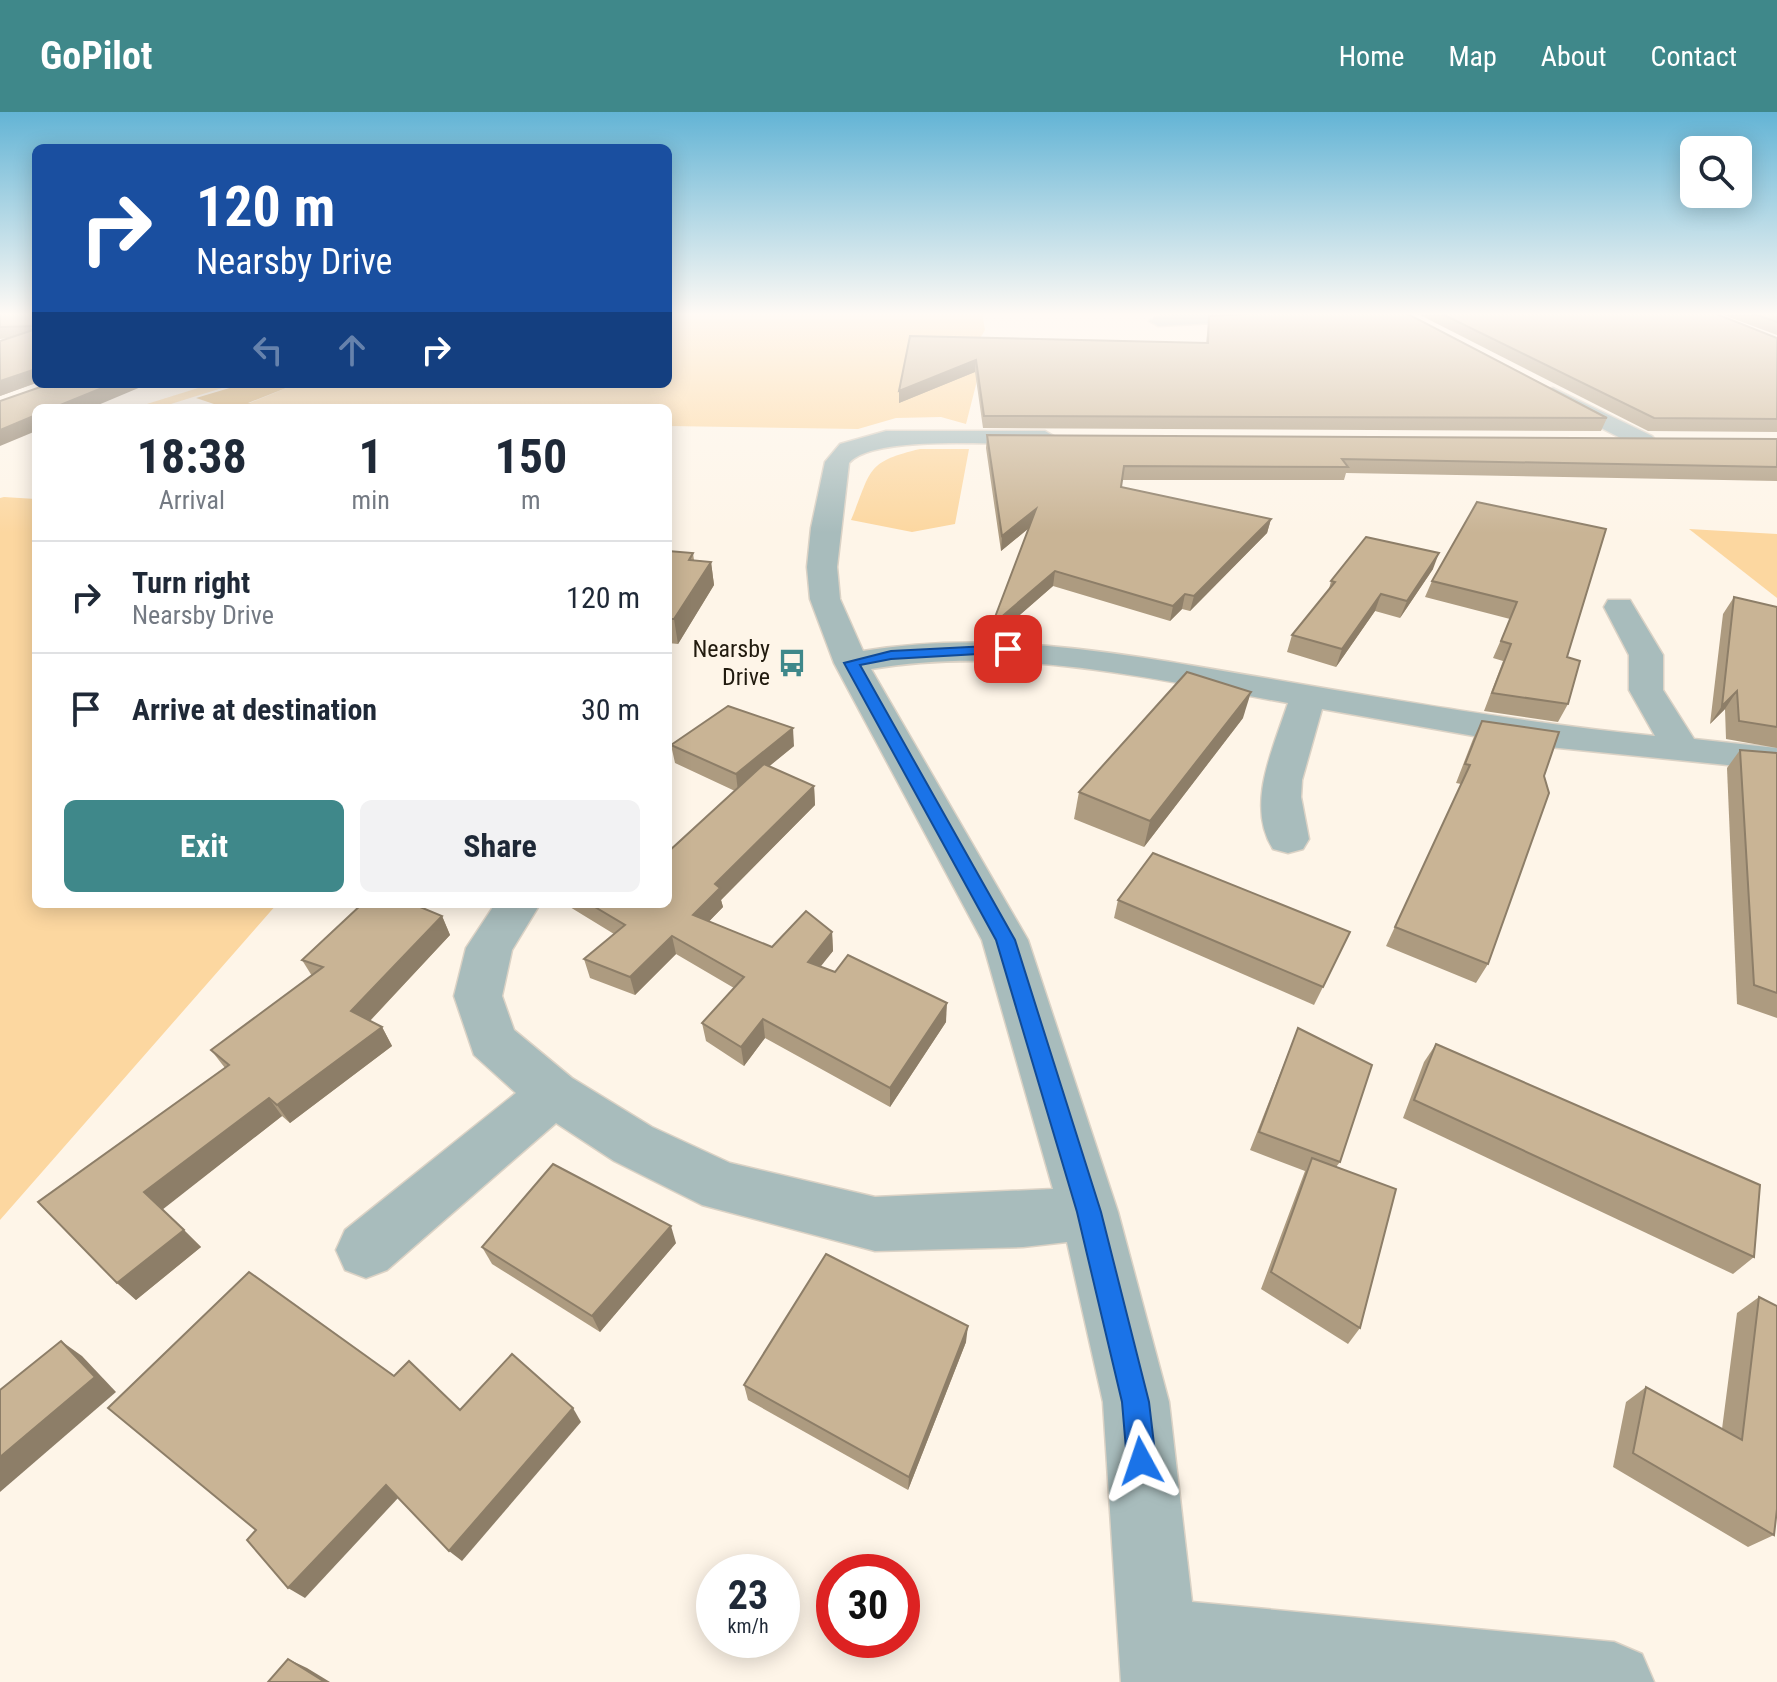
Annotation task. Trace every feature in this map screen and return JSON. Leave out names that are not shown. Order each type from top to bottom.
[{"type":"street","points":[[1536,386],[1644,441]]},
{"type":"street","points":[[1067,439],[869,440],[848,449],[837,462],[825,528],[825,599],[851,663],[1005,940],[1089,1212],[1136,1402],[1160,1659],[1473,1671],[1614,1682]]},
{"type":"street","points":[[1597,441],[1673,441]]},
{"type":"street","points":[[1619,607],[1646,655],[1646,690],[1683,752]]},
{"type":"street","points":[[851,663],[891,655],[1008,649],[1079,656],[1519,733],[1683,752],[1777,759]]},
{"type":"street","points":[[1288,839],[1281,797],[1283,780],[1308,696]]},
{"type":"street","points":[[515,908],[489,948],[478,996],[492,1041],[553,1094],[633,1144],[722,1187],[875,1224],[1023,1220],[1089,1212]]},
{"type":"street","points":[[366,1250],[553,1094]]},
{"type":"shaded area","points":[[976,386],[966,424],[941,417],[896,418],[858,429],[672,426],[672,404],[247,404],[286,388]]},
{"type":"shaded area","points":[[198,388],[222,388],[171,404],[147,404]]},
{"type":"shaded area","points":[[230,388],[286,388],[248,403],[252,404],[214,404],[196,398]]},
{"type":"shaded area","points":[[920,449],[969,449],[955,524],[912,532],[851,520],[873,471],[889,459]]},
{"type":"shaded area","points":[[0,498],[32,499],[32,908],[273,908],[0,1220]]},
{"type":"shaded area","points":[[1689,529],[1777,534],[1777,598]]},
{"type":"building","points":[[980,386],[1546,386],[1607,418],[984,416]]},
{"type":"building","points":[[1589,386],[1777,386],[1777,419],[1654,418]]},
{"type":"building","points":[[37,388],[102,388],[63,404],[32,404],[32,417],[0,430],[0,401]]},
{"type":"building","points":[[987,435],[1777,439],[1777,467],[1342,459],[1348,467],[1124,466],[1121,487],[1271,519],[1194,596],[1185,594],[1173,606],[1055,571],[992,625],[1036,509],[1002,536]]},
{"type":"building","points":[[1477,502],[1606,529],[1567,657],[1580,661],[1568,704],[1492,693],[1511,644],[1501,641],[1517,602],[1432,581]]},
{"type":"building","points":[[1366,537],[1439,553],[1407,601],[1381,594],[1342,649],[1292,635],[1335,582],[1331,581]]},
{"type":"building","points":[[672,551],[693,553],[689,560],[711,562],[674,619]]},
{"type":"building","points":[[1734,597],[1777,607],[1777,727],[1739,721],[1737,691],[1722,706]]},
{"type":"building","points":[[1187,672],[1251,692],[1150,821],[1079,792]]},
{"type":"building","points":[[728,706],[793,728],[736,774],[672,744]]},
{"type":"building","points":[[1482,721],[1559,732],[1544,776],[1549,793],[1488,964],[1395,927],[1470,765],[1465,764]]},
{"type":"building","points":[[1740,750],[1777,753],[1777,993],[1754,985]]},
{"type":"building","points":[[764,764],[814,786],[715,884],[720,888],[693,915],[772,947],[806,911],[832,932],[808,962],[835,972],[848,955],[947,1003],[890,1088],[763,1019],[741,1047],[702,1023],[744,977],[672,936],[630,977],[584,959],[625,925],[597,908],[672,908],[672,848]]},
{"type":"building","points":[[1153,853],[1350,932],[1323,987],[1118,900]]},
{"type":"building","points":[[358,908],[423,908],[442,916],[351,1011],[382,1027],[277,1105],[269,1098],[144,1192],[184,1230],[117,1283],[38,1202],[229,1065],[211,1050],[323,967],[302,960]]},
{"type":"building","points":[[1298,1028],[1372,1065],[1340,1162],[1259,1132]]},
{"type":"building","points":[[1436,1044],[1760,1185],[1754,1257],[1414,1100]]},
{"type":"building","points":[[1312,1158],[1396,1189],[1360,1328],[1271,1272]]},
{"type":"building","points":[[553,1164],[671,1226],[592,1316],[482,1247]]},
{"type":"building","points":[[826,1254],[968,1326],[909,1477],[744,1385]]},
{"type":"building","points":[[249,1272],[394,1376],[409,1361],[460,1410],[512,1354],[573,1408],[449,1551],[386,1485],[288,1588],[247,1540],[256,1530],[108,1408]]},
{"type":"building","points":[[1759,1297],[1777,1306],[1777,1509],[1774,1535],[1633,1453],[1646,1387],[1742,1440]]},
{"type":"building","points":[[61,1341],[95,1377],[0,1457],[0,1390]]},
{"type":"building","points":[[288,1659],[325,1682],[268,1682]]},
{"type":"place","name":"Nearsby Drive","points":[[792,663]]},
{"type":"route","points":[[1008,649],[891,655],[851,663],[1005,940],[1089,1212],[1136,1402],[1141,1461]]}]
